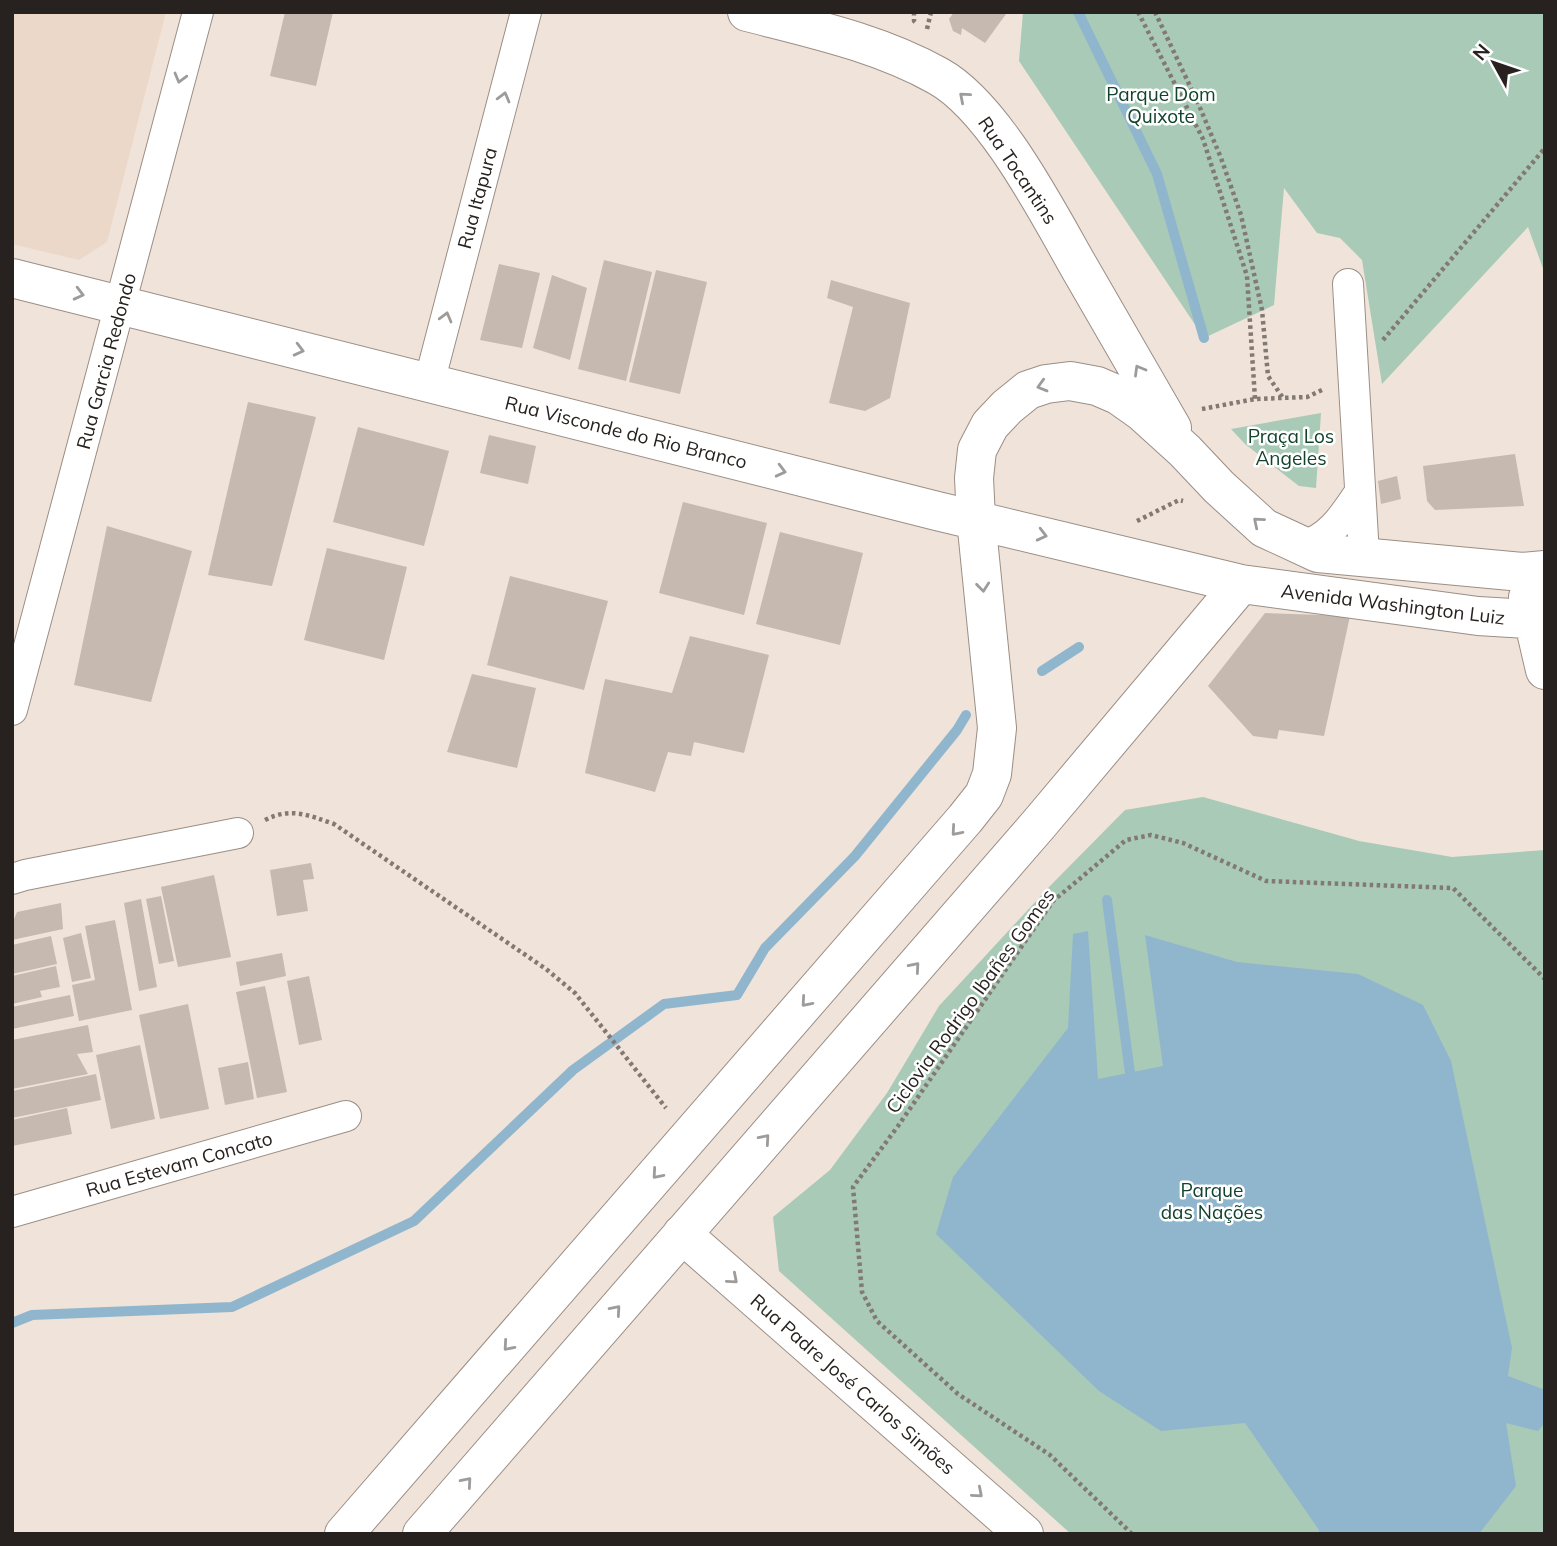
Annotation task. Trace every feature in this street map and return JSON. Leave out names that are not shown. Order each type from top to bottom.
[{"type":"main road","name":"Rua Tocantins","points":[[747,12],[842,36],[885,51],[940,77],[971,103],[998,135],[1030,181],[1185,451]]},
{"type":"main road","name":"Rua Visconde do Rio Branco","points":[[12,278],[1241,584]]},
{"type":"main road","points":[[344,1534],[984,795],[992,774],[997,727],[976,519],[974,478],[977,450],[990,425],[1028,390],[1070,381],[1118,395],[1142,412],[1185,451],[1264,528],[1318,552],[1533,571],[1545,670]]},
{"type":"main road","points":[[422,1534],[1030,835],[1241,584]]},
{"type":"main road","name":"Avenida Washington Luiz","points":[[1241,584],[1478,616],[1539,621]]},
{"type":"main road","name":"Rua Padre José Carlos Simões","points":[[682,1234],[1024,1534]]},
{"type":"street","name":"Rua Garcia Redondo","points":[[12,710],[198,12]]},
{"type":"street","name":"Rua Itapura","points":[[429,383],[526,12]]},
{"type":"street","points":[[1348,284],[1364,555]]},
{"type":"street","points":[[1303,546],[1314,542],[1334,527],[1360,492]]},
{"type":"street","points":[[12,880],[25,875],[238,833]]},
{"type":"street","name":"Rua Estevam Concato","points":[[12,1212],[346,1116]]},
{"type":"path","points":[[1138,12],[1203,139],[1247,276],[1255,399]]},
{"type":"path","points":[[1155,12],[1198,103],[1241,215],[1262,310],[1268,376],[1283,398]]},
{"type":"path","points":[[1200,410],[1255,399],[1307,397],[1353,375],[1545,148]]},
{"type":"path","points":[[1107,551],[1119,531],[1179,500],[1198,504],[1216,483]]},
{"type":"path","points":[[238,833],[276,814],[300,812],[334,824],[546,969],[575,993],[673,1117]]},
{"type":"path","name":"Ciclovia Rodrigo Ibañes Gomes","points":[[1132,1534],[1050,1455],[958,1394],[877,1321],[862,1292],[853,1187],[1053,901],[1126,840],[1151,835],[1184,843],[1266,881],[1453,888],[1545,979]]},
{"type":"shaded area","points":[[12,12],[166,12],[107,242],[79,260],[12,244]]},
{"type":"green space","name":"Parque Dom Quixote","points":[[1023,12],[1545,12],[1545,274],[1528,227],[1382,384],[1362,260],[1340,238],[1317,233],[1284,188],[1274,305],[1204,338],[1019,61]]},
{"type":"green space","name":"Praça Los Angeles","points":[[1321,413],[1316,488],[1299,486],[1245,444],[1231,429]]},
{"type":"green space","name":"Parque das Nações","points":[[1203,797],[1359,841],[1452,857],[1545,850],[1545,1534],[1071,1534],[779,1271],[773,1217],[830,1170],[887,1093],[939,1006],[1049,887],[1125,810]]},
{"type":"water","points":[[1088,931],[1098,1079],[1163,1066],[1145,935],[1237,962],[1358,974],[1423,1005],[1451,1061],[1512,1348],[1508,1376],[1545,1390],[1545,1423],[1538,1431],[1506,1423],[1516,1486],[1479,1534],[1319,1534],[1319,1530],[1245,1423],[1161,1431],[1099,1391],[936,1234],[953,1177],[1068,1028],[1073,934]]},
{"type":"building","points":[[285,12],[333,12],[316,86],[270,76]]},
{"type":"building","points":[[954,12],[1006,14],[985,43],[962,28],[961,35],[953,31],[949,19]]},
{"type":"building","points":[[604,260],[652,272],[626,381],[578,369]]},
{"type":"building","points":[[499,264],[540,273],[522,348],[480,340]]},
{"type":"building","points":[[656,270],[707,282],[680,394],[629,382]]},
{"type":"building","points":[[552,275],[587,288],[570,360],[533,348]]},
{"type":"building","points":[[831,280],[910,303],[890,398],[865,411],[829,403],[853,307],[827,298]]},
{"type":"building","points":[[248,402],[316,417],[272,586],[208,575]]},
{"type":"building","points":[[358,427],[449,451],[424,546],[333,522]]},
{"type":"building","points":[[489,435],[536,446],[528,484],[480,473]]},
{"type":"building","points":[[1515,454],[1524,506],[1435,510],[1427,501],[1423,466]]},
{"type":"building","points":[[1397,476],[1401,499],[1381,504],[1378,481]]},
{"type":"building","points":[[683,502],[767,523],[744,615],[659,593]]},
{"type":"building","points":[[107,526],[192,551],[151,702],[74,685]]},
{"type":"building","points":[[780,532],[863,553],[840,645],[756,624]]},
{"type":"building","points":[[327,548],[407,567],[384,660],[304,640]]},
{"type":"building","points":[[510,576],[608,601],[584,690],[487,665]]},
{"type":"building","points":[[1265,613],[1350,616],[1324,736],[1279,730],[1277,739],[1253,736],[1208,686]]},
{"type":"building","points":[[690,636],[769,655],[744,753],[694,742],[691,756],[668,752],[655,792],[585,773],[605,679],[672,693]]},
{"type":"building","points":[[472,674],[536,688],[517,768],[447,752]]},
{"type":"building","points":[[311,863],[314,879],[303,880],[308,911],[277,916],[270,870]]},
{"type":"building","points":[[214,875],[231,957],[178,967],[161,887]]},
{"type":"building","points":[[161,896],[174,961],[159,964],[146,899]]},
{"type":"building","points":[[141,899],[157,987],[139,991],[124,903]]},
{"type":"building","points":[[61,903],[63,929],[12,940],[12,924],[17,912]]},
{"type":"building","points":[[115,920],[132,1010],[79,1021],[72,985],[95,980],[85,926]]},
{"type":"building","points":[[81,933],[91,978],[72,982],[63,938]]},
{"type":"building","points":[[51,936],[57,964],[12,974],[12,945]]},
{"type":"building","points":[[282,953],[286,976],[240,986],[236,962]]},
{"type":"building","points":[[56,966],[60,987],[40,991],[42,997],[12,1004],[12,976]]},
{"type":"building","points":[[309,976],[322,1040],[299,1045],[287,981]]},
{"type":"building","points":[[265,986],[287,1092],[257,1098],[236,992]]},
{"type":"building","points":[[70,995],[74,1016],[12,1029],[12,1007]]},
{"type":"building","points":[[188,1004],[209,1109],[160,1119],[139,1015]]},
{"type":"building","points":[[88,1025],[93,1052],[77,1054],[88,1074],[12,1089],[12,1040]]},
{"type":"building","points":[[140,1045],[155,1119],[111,1129],[96,1055]]},
{"type":"building","points":[[248,1062],[254,1099],[225,1105],[218,1068]]},
{"type":"building","points":[[96,1074],[101,1100],[12,1118],[12,1091]]},
{"type":"building","points":[[67,1108],[72,1134],[12,1146],[12,1120]]},
{"type":"waterway","points":[[1078,12],[1157,174],[1204,338]]},
{"type":"waterway","points":[[1042,671],[1079,647]]},
{"type":"waterway","points":[[12,1323],[32,1315],[232,1307],[414,1221],[573,1070],[664,1004],[737,995],[765,948],[855,856],[957,730],[966,715]]},
{"type":"waterway","points":[[1107,900],[1130,1073]]}]
